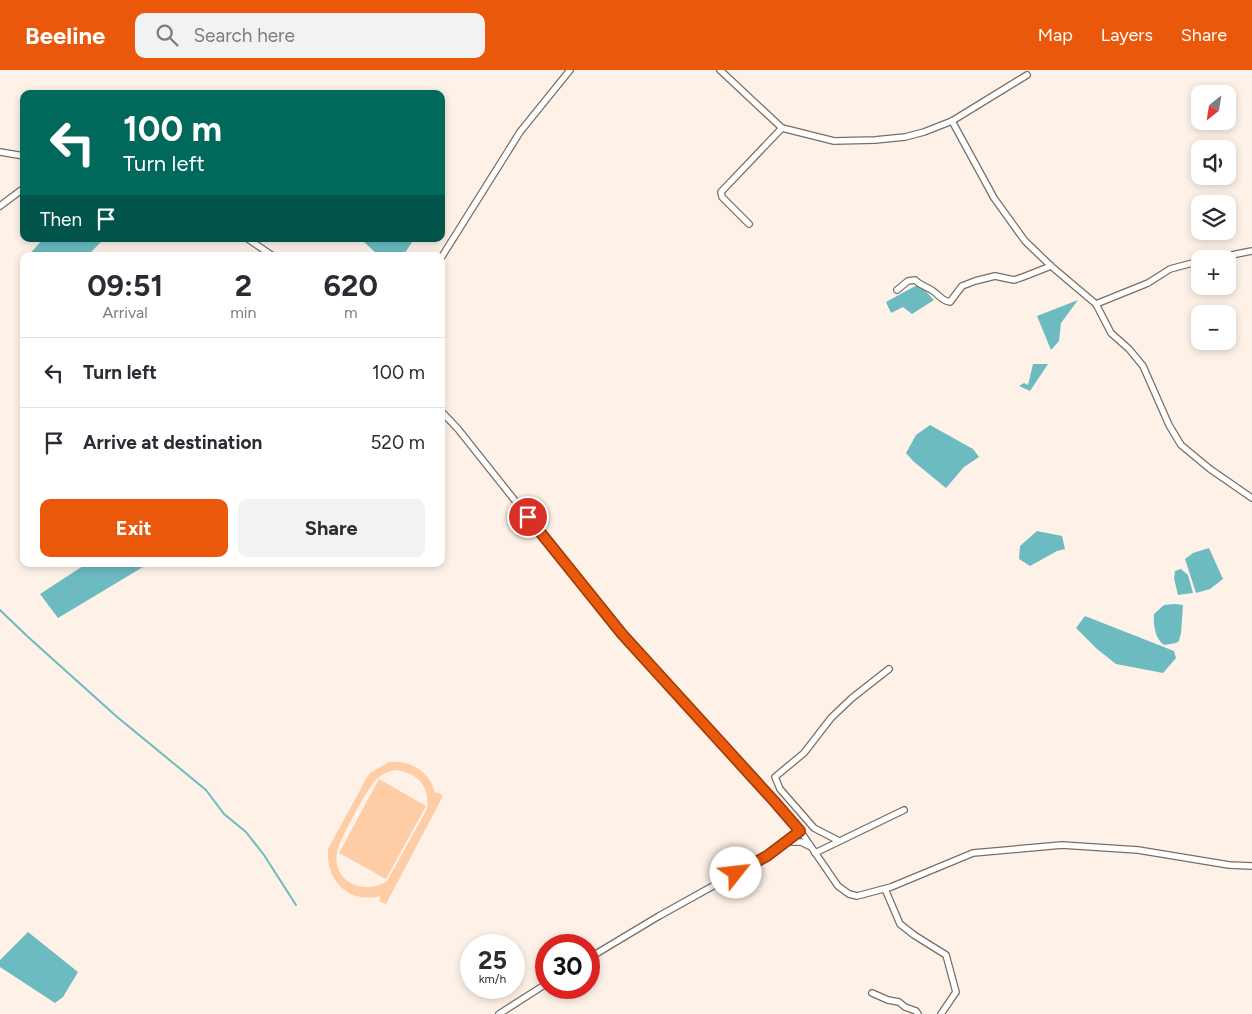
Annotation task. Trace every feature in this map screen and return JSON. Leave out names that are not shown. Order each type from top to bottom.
[{"type":"street","points":[[445,252],[520,132],[570,70]]},
{"type":"street","points":[[720,70],[782,128],[834,141],[875,140],[904,137],[924,132],[952,121],[1027,75]]},
{"type":"street","points":[[952,121],[994,198],[1025,241],[1096,304],[1111,333],[1129,349],[1143,366],[1169,425],[1181,445],[1206,466],[1252,498]]},
{"type":"street","points":[[749,224],[722,197],[721,192],[782,128]]},
{"type":"street","points":[[0,152],[20,155]]},
{"type":"street","points":[[0,206],[20,191]]},
{"type":"street","points":[[252,242],[267,252]]},
{"type":"street","points":[[1236,254],[1252,251]]},
{"type":"street","points":[[1096,304],[1148,283],[1170,269],[1191,263]]},
{"type":"street","points":[[897,290],[908,281],[915,280],[922,287],[931,290],[944,301],[950,302],[962,286],[974,281],[995,276],[1014,280],[1051,266]]},
{"type":"street","points":[[445,415],[622,634],[774,801],[800,831],[838,886],[849,894],[857,896],[885,889],[973,853],[1062,845],[1138,850],[1229,865],[1252,866]]},
{"type":"street","points":[[839,841],[814,828],[780,789],[775,777],[804,753],[831,718],[852,698],[889,669]]},
{"type":"street","points":[[814,851],[904,810]]},
{"type":"street","points":[[600,951],[767,856],[800,831]]},
{"type":"street","points":[[781,845],[794,841],[808,845],[814,851]]},
{"type":"street","points":[[885,889],[900,924],[946,955],[956,992],[941,1014]]},
{"type":"street","points":[[499,1014],[535,991]]},
{"type":"street","points":[[872,993],[888,1000],[899,1002],[905,1008],[916,1011],[918,1014]]},
{"type":"shaded area","points":[[389,762],[411,765],[424,773],[435,793],[437,792],[443,796],[386,904],[379,901],[381,896],[359,897],[341,888],[335,880],[328,861],[328,849],[370,773]],"holes":[[[395,770],[416,777],[424,787],[427,809],[387,881],[369,887],[352,884],[345,879],[337,863],[337,853],[347,827],[371,786],[381,775]]]},
{"type":"shaded area","points":[[379,779],[426,806],[386,879],[339,853]]},
{"type":"water","points":[[40,242],[101,242],[91,252],[32,252]]},
{"type":"water","points":[[364,242],[412,242],[406,252],[375,252]]},
{"type":"water","points":[[919,284],[934,300],[912,314],[903,307],[891,313],[886,302]]},
{"type":"water","points":[[1078,300],[1061,323],[1059,341],[1051,350],[1037,316]]},
{"type":"water","points":[[1033,364],[1048,364],[1030,391],[1019,386],[1024,383],[1028,385]]},
{"type":"water","points":[[930,425],[973,449],[979,457],[964,467],[946,488],[906,453],[916,435]]},
{"type":"water","points":[[1037,531],[1062,536],[1065,549],[1057,551],[1030,566],[1019,559],[1020,546]]},
{"type":"water","points":[[1209,548],[1223,579],[1210,589],[1196,593],[1185,559],[1193,553]]},
{"type":"water","points":[[81,567],[143,567],[58,618],[40,594]]},
{"type":"water","points":[[1181,569],[1188,575],[1193,593],[1178,595],[1174,578],[1175,571]]},
{"type":"water","points":[[1164,605],[1183,605],[1179,641],[1164,645],[1158,639],[1155,631],[1154,614]]},
{"type":"water","points":[[1085,616],[1174,651],[1176,658],[1163,673],[1116,664],[1097,649],[1076,628]]},
{"type":"water","points":[[28,932],[78,972],[63,997],[55,1003],[0,967],[0,960]]},
{"type":"waterway","points":[[0,610],[116,716],[206,790],[224,814],[246,832],[264,855],[296,905]]},
{"type":"route","points":[[528,517],[622,634],[800,831],[767,856],[736,873]]}]
